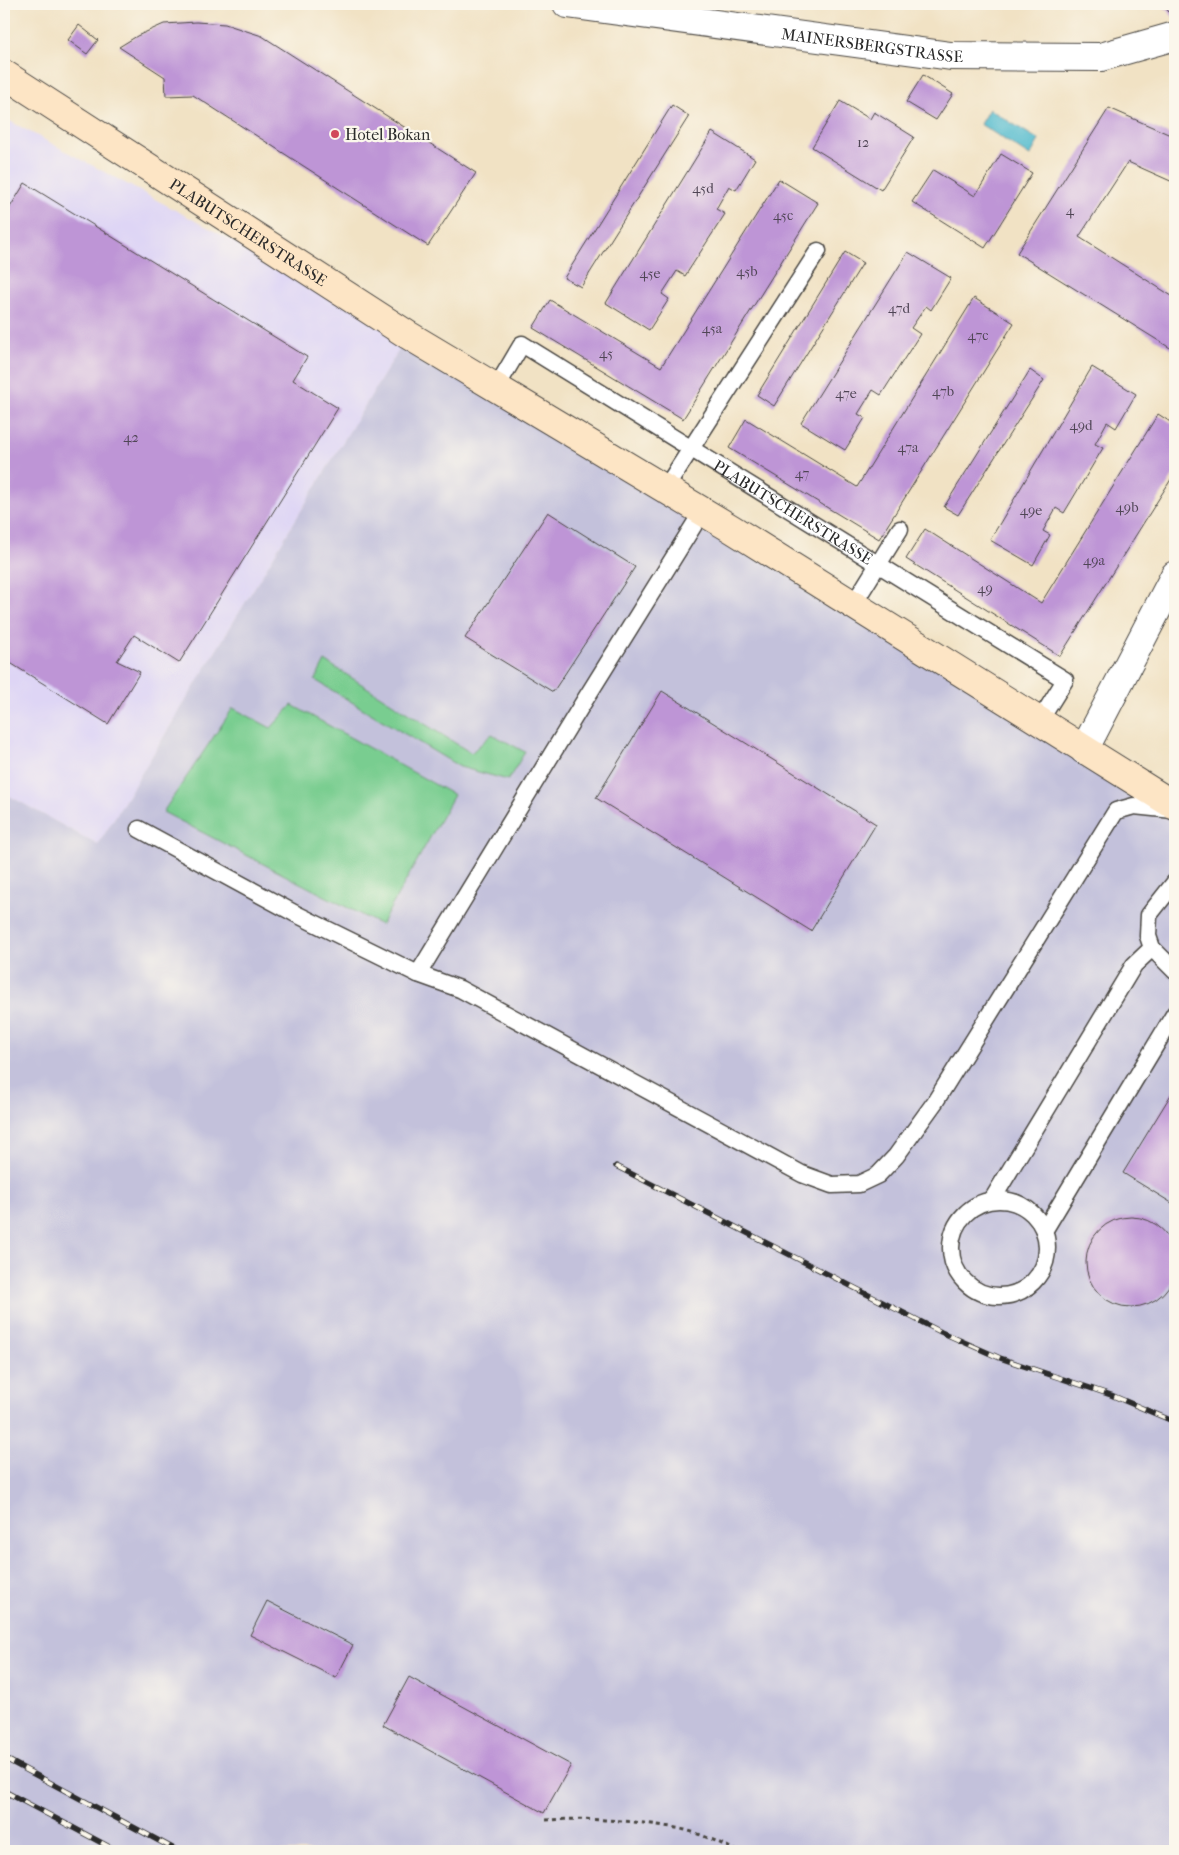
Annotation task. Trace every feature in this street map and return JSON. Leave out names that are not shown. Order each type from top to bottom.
[{"type":"street","name":"MAINERSBERGSTRASSE","points":[[567,4],[951,56],[1101,58],[1175,36]]},
{"type":"street","name":"PLABUTSCHERSTRASSE","points":[[4,74],[408,335],[665,489],[1175,806]]},
{"type":"street","points":[[1084,750],[1175,575]]},
{"type":"lane","points":[[665,489],[692,450],[818,251]]},
{"type":"lane","name":"PLABUTSCHERSTRASSE","points":[[496,388],[522,344],[1065,680],[1039,722]]},
{"type":"lane","points":[[418,974],[582,704],[702,512]]},
{"type":"lane","points":[[853,605],[900,529]]},
{"type":"lane","points":[[139,829],[294,913],[418,974],[460,989],[802,1174],[832,1185],[860,1184],[878,1175],[896,1156],[935,1102],[1116,811],[1134,806],[1175,810]]},
{"type":"lane","points":[[1175,882],[1149,915],[1148,936],[1152,948],[1175,971]]},
{"type":"lane","points":[[992,1200],[1134,965],[1152,948]]},
{"type":"lane","points":[[1044,1231],[1175,1013]]},
{"type":"lane","points":[[992,1200],[1009,1200],[1025,1207],[1040,1222],[1044,1231],[1047,1255],[1042,1271],[1032,1284],[1017,1294],[999,1297],[982,1294],[968,1286],[956,1274],[950,1258],[953,1230],[962,1216],[976,1205],[992,1200]]},
{"type":"path","points":[[546,1820],[581,1818],[678,1828],[710,1838],[737,1851]]},
{"type":"shaded area","points":[[4,118],[408,335],[98,845],[4,793]]},
{"type":"shaded area","points":[[408,335],[1175,808],[1175,1851],[4,1851],[4,793],[98,845]]},
{"type":"green space","points":[[325,661],[471,753],[492,734],[525,752],[508,780],[460,767],[315,680]]},
{"type":"green space","points":[[292,705],[454,795],[381,925],[163,812],[233,708],[271,728]]},
{"type":"water","points":[[989,109],[1039,140],[1030,156],[980,124]]},
{"type":"building","points":[[1162,4],[1175,4],[1175,19]]},
{"type":"building","name":"Hotel Bokan","points":[[196,22],[225,24],[262,36],[476,173],[428,246],[193,95],[166,96],[165,77],[119,47],[137,36],[164,24]]},
{"type":"building","points":[[79,25],[98,40],[87,54],[68,40]]},
{"type":"building","points":[[923,75],[953,94],[936,120],[906,102]]},
{"type":"building","points":[[840,101],[870,119],[874,112],[914,137],[881,190],[812,147]]},
{"type":"building","points":[[672,105],[689,116],[581,287],[564,278]]},
{"type":"building","points":[[1109,108],[1175,137],[1175,183],[1128,162],[1079,237],[1175,298],[1175,351],[1017,253]]},
{"type":"building","points":[[712,132],[755,159],[736,190],[729,186],[716,209],[725,214],[685,276],[677,271],[662,294],[669,299],[649,330],[606,303]]},
{"type":"building","points":[[1001,154],[1032,173],[985,248],[912,202],[933,170],[975,196]]},
{"type":"building","points":[[779,179],[818,203],[683,419],[533,328],[550,300],[661,367]]},
{"type":"building","points":[[25,183],[307,357],[293,380],[338,408],[179,663],[134,635],[117,661],[140,672],[108,724],[4,659],[4,217]]},
{"type":"building","points":[[845,252],[863,263],[774,406],[757,395]]},
{"type":"building","points":[[908,252],[951,278],[931,310],[926,306],[911,328],[920,334],[881,395],[873,390],[858,414],[865,418],[845,450],[801,423]]},
{"type":"building","points":[[974,298],[1014,323],[879,539],[729,448],[746,419],[857,487]]},
{"type":"building","points":[[1092,367],[1136,394],[1116,428],[1107,422],[1095,444],[1103,448],[1064,513],[1056,508],[1043,531],[1050,535],[1033,565],[990,540]]},
{"type":"building","points":[[1030,370],[1044,380],[958,515],[944,507]]},
{"type":"building","points":[[1158,414],[1175,425],[1175,473],[1060,656],[906,559],[925,529],[1041,603]]},
{"type":"building","points":[[548,512],[635,567],[553,692],[465,638]]},
{"type":"building","points":[[662,691],[876,824],[811,931],[596,798]]},
{"type":"building","points":[[1175,1088],[1175,1205],[1123,1173]]},
{"type":"building","points":[[1131,1217],[1148,1220],[1163,1230],[1173,1245],[1176,1262],[1173,1279],[1163,1294],[1148,1304],[1131,1307],[1114,1304],[1099,1294],[1089,1279],[1086,1262],[1089,1245],[1099,1230],[1114,1220]]},
{"type":"building","points":[[267,1601],[353,1645],[336,1678],[250,1635]]},
{"type":"building","points":[[409,1677],[571,1765],[544,1813],[383,1725]]},
{"type":"railway","points":[[616,1166],[941,1332],[1000,1358],[1111,1395],[1175,1422]]},
{"type":"railway","points":[[4,1758],[178,1851]]},
{"type":"railway","points":[[4,1791],[117,1851]]},
{"type":"place","name":"Hotel Bokan","points":[[335,134]]}]
